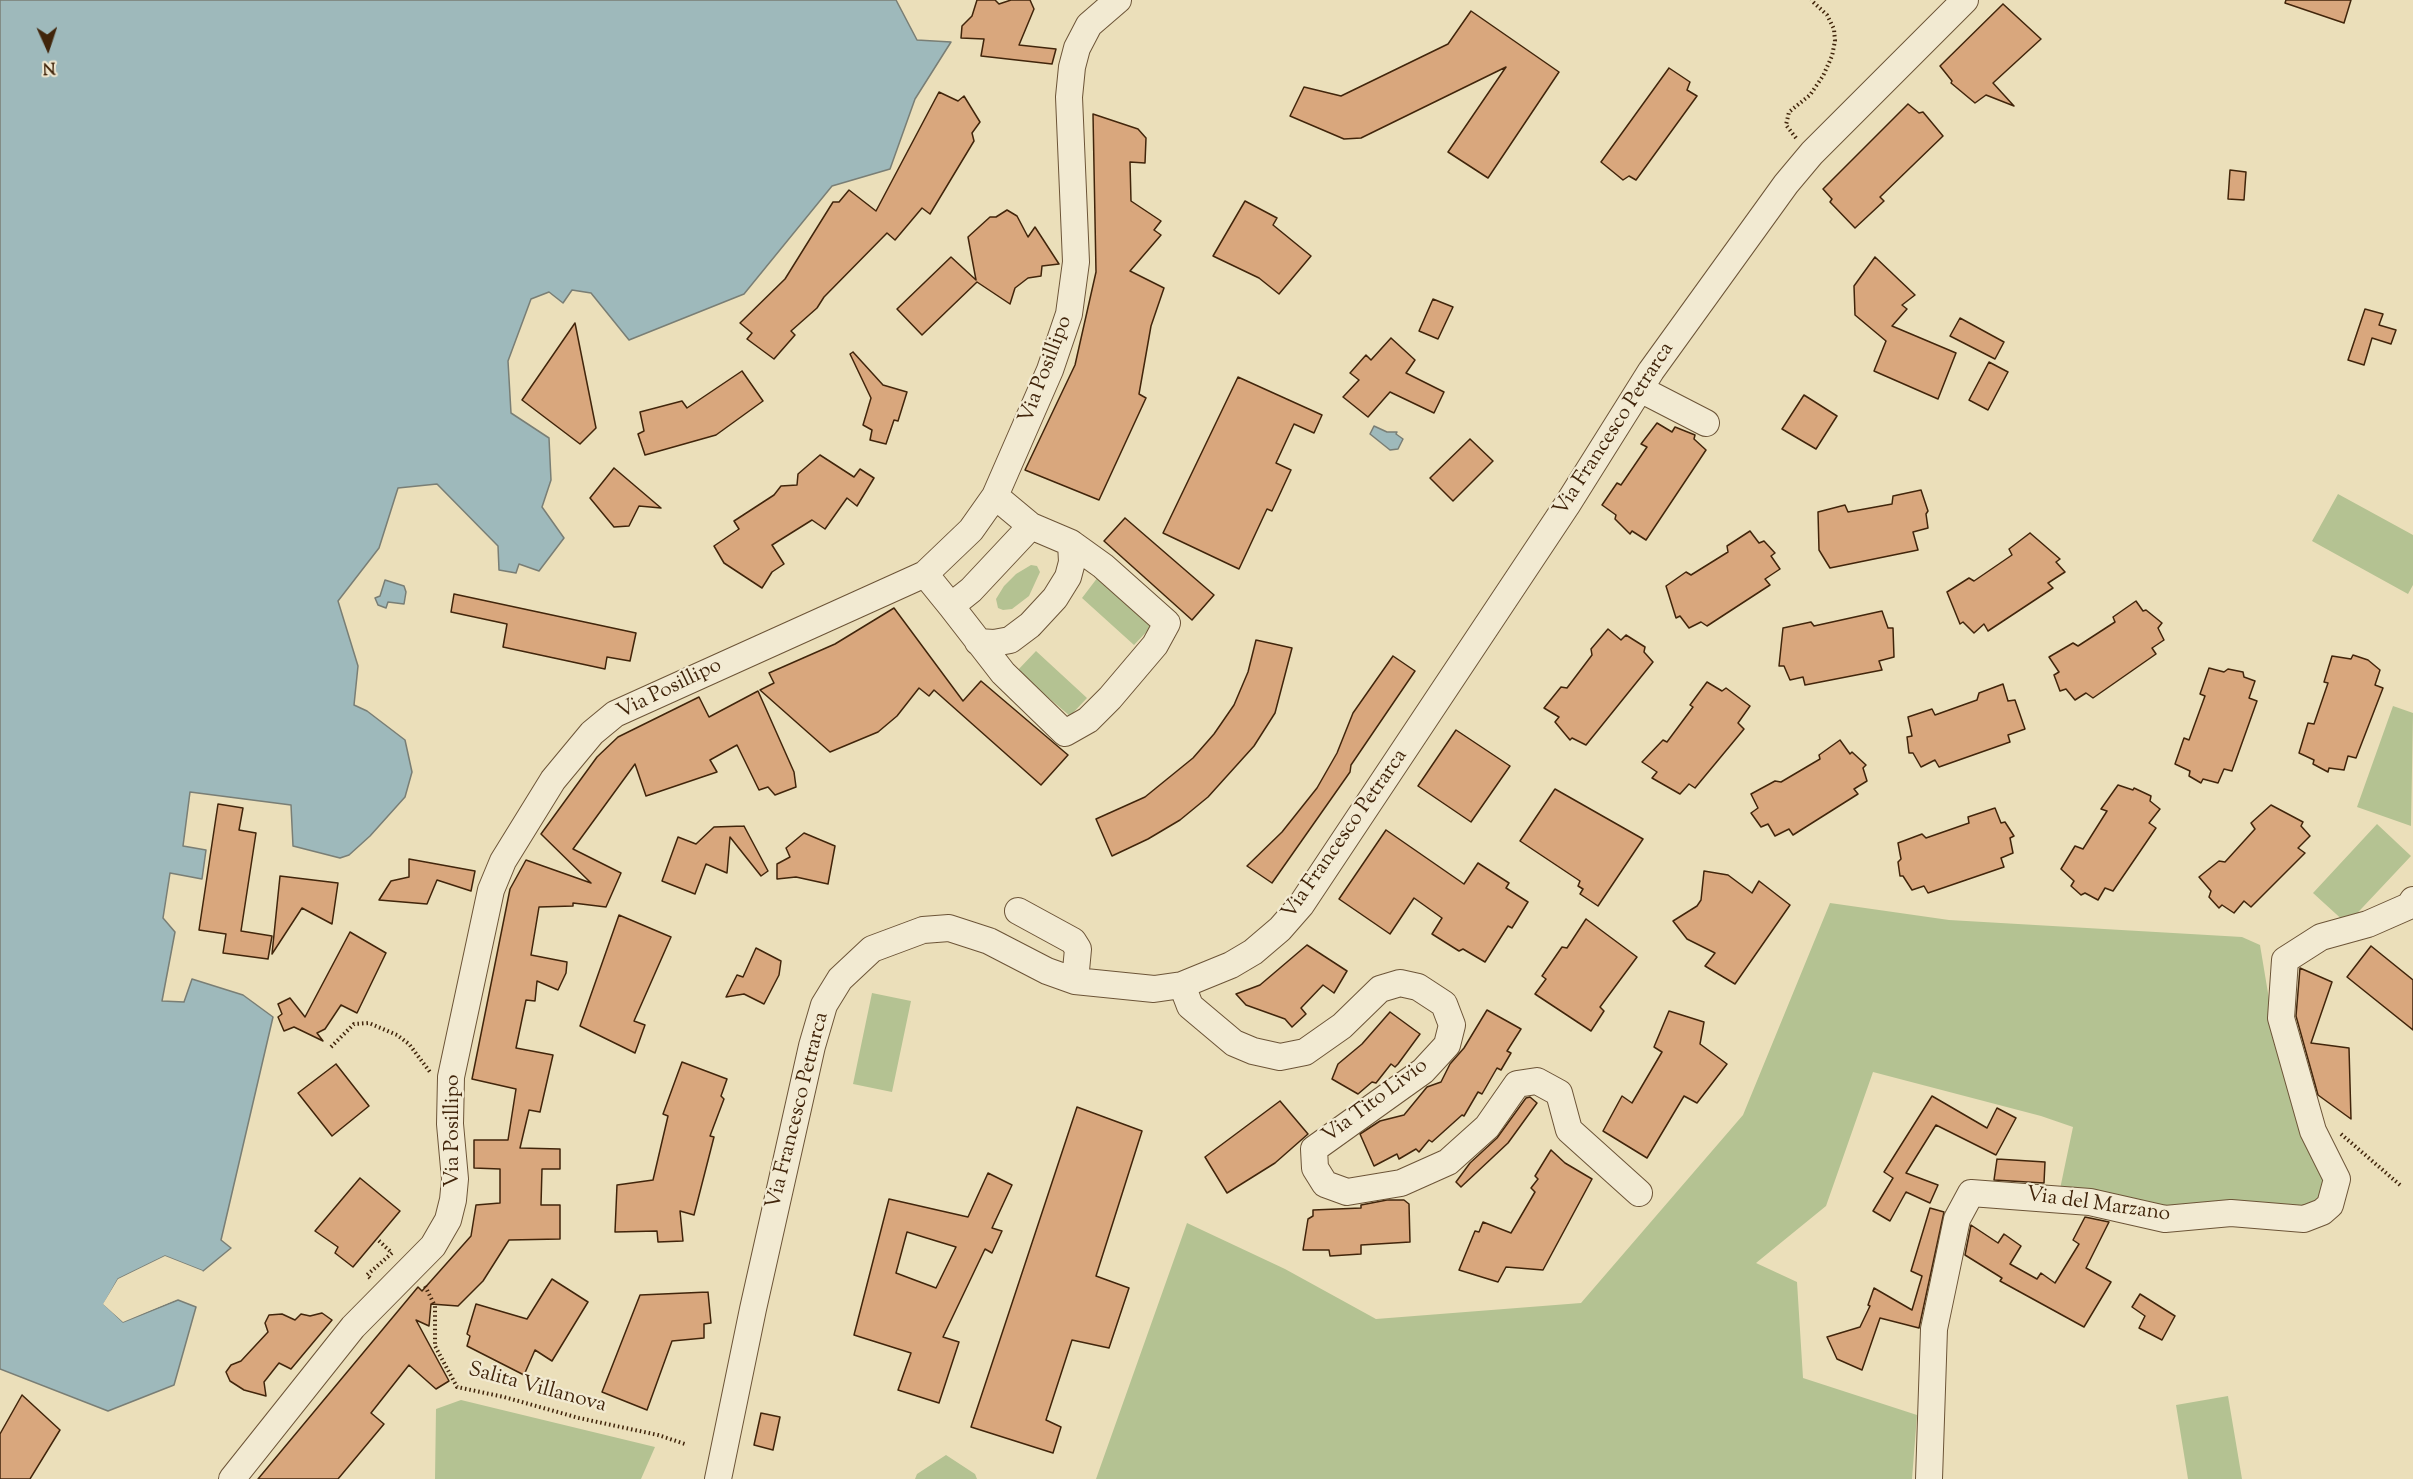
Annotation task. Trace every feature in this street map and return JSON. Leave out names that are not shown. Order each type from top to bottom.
[{"type":"street","name":"Via Posillipo","points":[[232,1479],[352,1327],[433,1246],[448,1220],[453,1200],[454,1179],[450,1108],[451,1077],[491,890],[503,861],[553,780],[591,733],[615,714],[925,574],[971,530],[994,496],[1050,370],[1070,314],[1076,262],[1069,97],[1072,67],[1077,48],[1089,25],[1118,0]]},
{"type":"street","name":"Via Francesco Petrarca","points":[[718,1479],[753,1309],[812,1046],[824,1005],[840,980],[872,949],[923,930],[949,928],[988,940],[1047,971],[1075,981],[1154,989],[1182,985],[1207,976],[1253,952],[1280,929],[1301,905],[1561,515],[1640,389],[1786,184],[1812,153],[1965,0]]},
{"type":"street","points":[[1640,389],[1706,423]]},
{"type":"street","points":[[925,574],[1003,674],[1065,733],[1088,720],[1110,698],[1155,645],[1167,623],[1103,566],[1071,543],[1031,526],[994,496]]},
{"type":"street","points":[[951,606],[971,590],[1031,526]]},
{"type":"street","points":[[978,642],[994,643],[1010,640],[1030,625],[1055,598],[1068,577],[1072,562],[1071,543]]},
{"type":"street","name":"Via del Marzano","points":[[1929,1479],[1934,1329],[1957,1219],[1971,1193],[2090,1202],[2165,1219],[2231,1213],[2304,1219],[2322,1212],[2330,1205],[2337,1179],[2313,1131],[2281,1018],[2285,960],[2321,937],[2368,924],[2409,906],[2413,900]]},
{"type":"street","points":[[1018,911],[1073,941],[1078,949],[1075,981]]},
{"type":"street","name":"Via Tito Livio","points":[[1182,985],[1190,1006],[1234,1043],[1253,1051],[1280,1057],[1305,1052],[1342,1026],[1380,989],[1400,983],[1418,987],[1444,1004],[1452,1025],[1447,1046],[1423,1071],[1314,1149],[1315,1168],[1325,1184],[1347,1192],[1401,1183],[1448,1162],[1487,1127],[1517,1084],[1537,1081],[1559,1093],[1569,1130],[1639,1193]]},
{"type":"path","points":[[1811,0],[1827,15],[1834,29],[1832,56],[1810,95],[1789,112],[1786,125],[1812,153]]},
{"type":"path","points":[[331,1047],[354,1024],[369,1023],[397,1035],[409,1044],[430,1073]]},
{"type":"path","points":[[2339,1132],[2400,1185]]},
{"type":"path","points":[[367,1275],[392,1253],[377,1239]]},
{"type":"path","name":"Salita Villanova","points":[[419,1278],[435,1306],[435,1347],[457,1387],[504,1396],[579,1418],[658,1435],[685,1444]]},
{"type":"green space","points":[[2338,494],[2413,535],[2413,585],[2408,594],[2312,541]]},
{"type":"green space","points":[[1031,565],[1037,566],[1040,572],[1029,596],[1012,609],[998,608],[996,599],[1004,586],[1016,574]]},
{"type":"green space","points":[[1098,577],[1152,626],[1134,645],[1082,598]]},
{"type":"green space","points":[[1036,651],[1087,698],[1070,716],[1017,671]]},
{"type":"green space","points":[[2393,706],[2413,713],[2411,826],[2357,807]]},
{"type":"green space","points":[[2377,824],[2411,856],[2347,924],[2313,893]]},
{"type":"green space","points":[[1830,903],[1949,920],[2242,937],[2260,945],[2273,1023],[2325,1180],[2322,1198],[2305,1210],[2162,1211],[2060,1189],[2073,1127],[2041,1116],[1873,1072],[1826,1206],[1756,1263],[1797,1282],[1803,1378],[1917,1415],[1912,1479],[1096,1479],[1187,1223],[1285,1269],[1376,1319],[1581,1303],[1743,1115]]},
{"type":"green space","points":[[872,993],[911,1001],[892,1092],[853,1084]]},
{"type":"green space","points":[[2228,1396],[2242,1479],[2188,1479],[2176,1405]]},
{"type":"green space","points":[[461,1400],[655,1447],[641,1479],[435,1479],[436,1409]]},
{"type":"green space","points":[[946,1455],[975,1474],[977,1479],[915,1479],[917,1474]]},
{"type":"water","points":[[0,0],[896,0],[917,40],[951,42],[915,99],[890,169],[832,186],[744,294],[629,340],[591,293],[572,290],[563,303],[549,292],[531,299],[508,361],[511,413],[549,438],[551,480],[542,507],[564,538],[539,571],[519,564],[516,573],[499,570],[498,546],[437,484],[398,488],[379,548],[338,601],[358,666],[354,705],[367,711],[405,740],[412,772],[405,797],[370,836],[349,855],[340,858],[293,846],[291,805],[190,792],[183,846],[206,850],[202,879],[170,873],[163,918],[175,932],[162,1001],[184,1002],[192,979],[243,995],[273,1017],[221,1240],[231,1248],[203,1271],[165,1256],[118,1279],[104,1304],[123,1322],[178,1300],[196,1307],[174,1385],[108,1411],[0,1369]]},
{"type":"water","points":[[1374,426],[1387,432],[1397,432],[1396,434],[1403,439],[1398,449],[1390,450],[1370,434]]},
{"type":"water","points":[[385,580],[404,586],[406,592],[404,604],[388,602],[386,608],[378,605],[375,598],[380,596]]},
{"type":"pier","points":[[165,1256],[203,1271],[201,1274],[165,1259],[121,1282],[107,1303],[124,1319],[180,1298],[123,1322],[103,1304],[118,1279]]},
{"type":"building","points":[[977,0],[995,0],[999,4],[1011,0],[1030,0],[1034,9],[1019,45],[1056,49],[1052,64],[981,56],[984,39],[961,38],[962,26],[972,16]]},
{"type":"building","points":[[2286,0],[2351,0],[2344,23],[2285,3]]},
{"type":"building","points":[[2003,4],[2041,39],[1993,83],[2014,106],[1986,95],[1975,103],[1951,83],[1952,81],[1940,66]]},
{"type":"building","points":[[1471,11],[1559,72],[1488,178],[1448,152],[1506,67],[1361,138],[1344,139],[1290,116],[1304,87],[1341,96],[1448,44]]},
{"type":"building","points":[[1669,68],[1690,82],[1687,90],[1697,96],[1636,180],[1629,176],[1623,180],[1601,162]]},
{"type":"building","points":[[939,92],[958,101],[964,96],[980,122],[972,133],[974,141],[930,214],[922,208],[895,240],[887,233],[824,297],[817,308],[791,331],[795,335],[774,359],[747,339],[752,333],[740,323],[785,279],[833,202],[839,202],[849,190],[876,211]]},
{"type":"building","points":[[1908,104],[1919,113],[1923,112],[1943,136],[1880,197],[1884,201],[1855,228],[1830,202],[1832,199],[1823,189]]},
{"type":"building","points":[[1093,114],[1138,129],[1146,138],[1145,163],[1130,162],[1131,201],[1161,221],[1154,230],[1161,235],[1130,271],[1164,288],[1151,326],[1139,394],[1146,398],[1099,500],[1025,470],[1075,365],[1096,272]]},
{"type":"building","points":[[2230,170],[2246,172],[2244,200],[2228,199]]},
{"type":"building","points":[[1245,201],[1277,218],[1273,225],[1311,256],[1279,294],[1259,278],[1213,256]]},
{"type":"building","points":[[1007,210],[1017,216],[1028,237],[1035,227],[1059,264],[1042,266],[1041,276],[1028,278],[1015,288],[1010,304],[977,282],[922,335],[897,309],[951,257],[976,280],[968,237],[990,217],[996,217]]},
{"type":"building","points":[[1875,257],[1915,295],[1902,305],[1907,309],[1892,326],[1956,353],[1938,399],[1874,371],[1886,341],[1855,315],[1854,286]]},
{"type":"building","points":[[1433,299],[1453,307],[1438,339],[1419,331]]},
{"type":"building","points":[[2365,309],[2383,314],[2379,325],[2396,330],[2391,344],[2372,338],[2364,365],[2348,360]]},
{"type":"building","points":[[1960,318],[2004,342],[1995,359],[1950,336]]},
{"type":"building","points":[[575,323],[596,428],[580,444],[522,400]]},
{"type":"building","points":[[1391,338],[1415,360],[1406,373],[1444,392],[1434,413],[1390,392],[1368,417],[1343,397],[1359,380],[1350,373],[1366,355],[1371,360]]},
{"type":"building","points":[[853,352],[883,385],[907,392],[898,421],[894,420],[886,444],[870,440],[872,430],[863,425],[871,398],[850,354]]},
{"type":"building","points":[[1989,362],[2008,372],[1988,410],[1969,400]]},
{"type":"building","points":[[742,371],[763,401],[716,435],[645,455],[638,434],[644,431],[640,412],[682,401],[687,408]]},
{"type":"building","points":[[1238,377],[1322,415],[1314,433],[1294,424],[1276,463],[1291,470],[1272,511],[1267,509],[1239,569],[1163,533]]},
{"type":"building","points":[[1804,395],[1837,416],[1816,449],[1782,429]]},
{"type":"building","points":[[1657,423],[1672,432],[1675,427],[1695,435],[1694,439],[1706,450],[1646,540],[1632,531],[1630,534],[1615,519],[1616,515],[1602,505],[1617,483],[1621,485],[1647,447],[1641,444]]},
{"type":"building","points":[[1470,439],[1493,461],[1453,501],[1430,478]]},
{"type":"building","points":[[820,455],[854,477],[860,469],[874,478],[857,506],[847,498],[825,529],[812,520],[772,545],[784,564],[772,572],[762,588],[724,563],[714,546],[739,529],[734,521],[774,495],[781,486],[797,485],[798,474]]},
{"type":"building","points":[[614,468],[661,508],[639,506],[629,526],[614,527],[590,498]]},
{"type":"building","points":[[1921,490],[1928,511],[1926,514],[1928,528],[1913,532],[1918,550],[1830,568],[1819,550],[1818,512],[1845,505],[1848,512],[1892,504],[1893,496]]},
{"type":"building","points":[[1125,518],[1214,595],[1192,620],[1104,541]]},
{"type":"building","points":[[1750,531],[1759,543],[1764,541],[1775,553],[1771,556],[1780,569],[1765,579],[1770,585],[1707,626],[1701,622],[1689,628],[1680,616],[1676,618],[1666,586],[1686,572],[1691,575],[1728,552],[1727,546]]},
{"type":"building","points":[[2030,533],[2060,559],[2056,562],[2065,572],[2048,583],[2053,588],[1988,631],[1984,624],[1974,633],[1963,622],[1960,624],[1947,592],[1969,578],[1974,581],[2012,555],[2009,549]]},
{"type":"building","points":[[454,594],[636,633],[630,661],[607,657],[605,669],[503,647],[507,624],[451,612]]},
{"type":"building","points":[[2136,601],[2143,611],[2146,610],[2162,623],[2158,628],[2164,640],[2152,648],[2156,654],[2093,698],[2086,693],[2075,700],[2066,689],[2060,691],[2054,675],[2059,672],[2049,657],[2073,643],[2078,646],[2115,622],[2113,617]]},
{"type":"building","points":[[894,608],[963,701],[981,681],[1068,755],[1041,785],[934,690],[929,696],[919,688],[897,716],[878,732],[830,752],[760,690],[774,683],[769,673],[835,644]]},
{"type":"building","points":[[1882,611],[1888,628],[1893,628],[1894,657],[1879,661],[1882,670],[1805,685],[1803,677],[1790,680],[1784,666],[1779,666],[1783,628],[1811,622],[1814,626]]},
{"type":"building","points":[[1608,629],[1621,640],[1626,635],[1645,647],[1644,652],[1653,662],[1586,745],[1572,738],[1570,740],[1555,722],[1559,717],[1544,708],[1561,687],[1567,688],[1592,655],[1591,649]]},
{"type":"building","points":[[1256,640],[1292,648],[1275,713],[1254,746],[1208,797],[1180,820],[1148,839],[1112,856],[1096,819],[1145,797],[1193,758],[1214,734],[1234,705],[1248,672]]},
{"type":"building","points":[[2353,655],[2368,660],[2380,670],[2375,685],[2383,688],[2356,758],[2348,756],[2344,770],[2329,768],[2328,772],[2313,764],[2314,760],[2299,753],[2308,723],[2314,724],[2328,683],[2324,682],[2332,656],[2351,659]]},
{"type":"building","points":[[1393,656],[1415,671],[1351,765],[1350,772],[1272,883],[1247,866],[1282,832],[1317,788],[1337,753],[1353,713]]},
{"type":"building","points":[[2209,668],[2224,672],[2228,669],[2243,672],[2244,677],[2255,681],[2249,698],[2257,701],[2232,771],[2224,769],[2218,783],[2203,779],[2201,783],[2189,776],[2190,771],[2175,764],[2184,738],[2189,740],[2205,696],[2200,694]]},
{"type":"building","points":[[1707,682],[1722,691],[1726,688],[1750,706],[1738,723],[1744,729],[1695,788],[1689,784],[1680,794],[1652,778],[1657,772],[1642,762],[1663,740],[1667,742],[1693,707],[1690,705]]},
{"type":"building","points":[[2003,684],[2008,701],[2015,700],[2025,729],[2008,735],[2010,742],[1939,767],[1935,760],[1921,767],[1913,753],[1909,753],[1907,737],[1912,736],[1908,717],[1932,709],[1935,715],[1977,700],[1979,693]]},
{"type":"building","points":[[758,691],[794,772],[796,787],[775,795],[768,787],[759,790],[737,745],[710,760],[717,772],[646,796],[635,764],[573,849],[621,873],[606,907],[573,903],[573,906],[539,907],[531,955],[567,962],[566,973],[558,990],[537,981],[535,1001],[526,1000],[516,1048],[553,1055],[540,1112],[529,1110],[520,1148],[560,1149],[560,1169],[542,1169],[541,1205],[560,1205],[560,1239],[509,1240],[483,1281],[458,1306],[431,1304],[429,1326],[416,1320],[449,1381],[436,1389],[409,1365],[371,1413],[384,1424],[338,1479],[258,1479],[418,1287],[422,1291],[471,1236],[476,1205],[500,1203],[500,1169],[474,1168],[474,1140],[508,1140],[516,1089],[472,1079],[510,889],[526,860],[591,883],[541,834],[597,757],[618,737],[699,697],[709,717]]},
{"type":"building","points":[[1456,730],[1510,766],[1471,822],[1418,786]]},
{"type":"building","points":[[1840,740],[1850,754],[1852,752],[1866,765],[1863,768],[1867,781],[1854,789],[1858,794],[1793,835],[1789,829],[1775,836],[1768,824],[1761,827],[1751,813],[1758,808],[1751,794],[1775,781],[1781,782],[1820,759],[1819,755]]},
{"type":"building","points":[[2118,785],[2133,790],[2134,788],[2151,796],[2150,801],[2160,809],[2149,823],[2156,828],[2113,891],[2105,888],[2098,900],[2085,893],[2081,895],[2071,886],[2074,881],[2061,869],[2075,846],[2083,849],[2107,811],[2101,809]]},
{"type":"building","points":[[1555,789],[1643,839],[1598,906],[1580,894],[1583,889],[1578,886],[1580,881],[1520,841]]},
{"type":"building","points":[[218,804],[243,808],[239,830],[256,833],[241,931],[272,936],[268,959],[223,953],[226,934],[199,930]]},
{"type":"building","points":[[2271,805],[2303,822],[2301,826],[2310,836],[2298,848],[2305,853],[2251,907],[2244,901],[2234,913],[2222,905],[2219,908],[2209,897],[2211,891],[2199,877],[2219,861],[2225,862],[2255,829],[2251,823]]},
{"type":"building","points":[[1995,808],[2001,823],[2005,822],[2014,836],[2010,838],[2013,853],[2001,858],[2004,867],[1928,893],[1924,886],[1912,890],[1903,876],[1900,876],[1898,862],[1901,859],[1898,843],[1922,834],[1926,838],[1969,823],[1968,817]]},
{"type":"building","points":[[744,826],[768,871],[761,876],[730,837],[727,873],[706,864],[695,894],[662,881],[678,837],[696,844],[714,827]]},
{"type":"building","points":[[1386,830],[1464,884],[1478,863],[1509,883],[1506,888],[1528,902],[1512,928],[1508,926],[1485,962],[1463,949],[1459,951],[1432,934],[1442,918],[1414,898],[1390,934],[1339,899]]},
{"type":"building","points":[[804,833],[835,846],[828,884],[796,877],[777,879],[777,864],[790,857],[786,848]]},
{"type":"building","points":[[409,859],[475,871],[471,891],[437,880],[427,904],[379,900],[391,881],[409,877]]},
{"type":"building","points":[[1704,871],[1728,875],[1752,893],[1759,881],[1790,905],[1735,984],[1705,966],[1715,953],[1687,939],[1673,921],[1697,906],[1701,900]]},
{"type":"building","points":[[280,876],[338,883],[332,924],[302,908],[272,954]]},
{"type":"building","points":[[619,915],[671,937],[634,1021],[645,1025],[635,1053],[580,1026]]},
{"type":"building","points":[[1586,919],[1637,957],[1600,1007],[1604,1011],[1591,1031],[1535,994],[1546,979],[1542,976],[1562,947],[1567,948]]},
{"type":"building","points":[[350,932],[386,953],[357,1013],[341,1005],[325,1029],[317,1033],[323,1041],[294,1027],[284,1031],[278,1017],[282,1014],[278,1004],[290,998],[305,1017]]},
{"type":"building","points":[[1307,945],[1347,971],[1334,993],[1323,985],[1301,1008],[1306,1014],[1292,1027],[1285,1019],[1246,1005],[1236,994],[1260,985]]},
{"type":"building","points":[[2371,946],[2413,980],[2413,1030],[2347,977]]},
{"type":"building","points":[[756,948],[781,961],[779,975],[764,1004],[744,994],[726,997],[737,975],[743,977]]},
{"type":"building","points":[[2300,968],[2332,982],[2311,1043],[2349,1048],[2351,1119],[2318,1095],[2296,1016]]},
{"type":"building","points":[[1487,1010],[1521,1029],[1507,1051],[1511,1053],[1501,1070],[1497,1068],[1482,1094],[1478,1092],[1464,1116],[1462,1115],[1432,1142],[1429,1140],[1419,1152],[1416,1149],[1399,1159],[1397,1154],[1374,1166],[1360,1134],[1380,1121],[1404,1115],[1427,1087],[1441,1082],[1450,1064],[1464,1048]]},
{"type":"building","points":[[1669,1011],[1704,1022],[1700,1044],[1727,1064],[1697,1103],[1684,1096],[1647,1158],[1603,1131],[1622,1096],[1632,1103],[1662,1052],[1654,1047]]},
{"type":"building","points":[[1390,1012],[1420,1034],[1398,1064],[1395,1067],[1391,1064],[1376,1083],[1372,1082],[1358,1094],[1332,1079],[1338,1064],[1362,1044]]},
{"type":"building","points":[[682,1062],[727,1079],[721,1096],[724,1099],[710,1136],[714,1137],[694,1215],[680,1211],[683,1241],[658,1242],[657,1231],[615,1232],[617,1185],[653,1180],[668,1116],[663,1114]]},
{"type":"building","points":[[336,1064],[369,1106],[332,1136],[298,1093]]},
{"type":"building","points":[[1932,1096],[1987,1128],[1997,1108],[2016,1118],[1996,1155],[1936,1125],[1906,1173],[1938,1185],[1930,1203],[1906,1192],[1890,1221],[1873,1211],[1893,1178],[1884,1172]]},
{"type":"building","points":[[1530,1097],[1537,1103],[1508,1143],[1461,1187],[1456,1182],[1470,1163],[1497,1138],[1526,1098]]},
{"type":"building","points":[[1280,1101],[1308,1134],[1275,1163],[1227,1193],[1205,1157]]},
{"type":"building","points":[[1077,1107],[1142,1131],[1096,1276],[1129,1288],[1109,1348],[1072,1340],[1046,1420],[1061,1427],[1053,1453],[971,1427]]},
{"type":"building","points":[[1551,1150],[1565,1163],[1592,1179],[1543,1270],[1506,1267],[1498,1282],[1459,1270],[1475,1231],[1479,1232],[1483,1222],[1511,1233],[1535,1192],[1531,1188],[1538,1179],[1535,1176]]},
{"type":"building","points":[[1997,1159],[2045,1162],[2044,1183],[1994,1180]]},
{"type":"building","points":[[988,1173],[1012,1185],[992,1228],[1002,1231],[992,1253],[985,1249],[943,1337],[959,1342],[939,1403],[898,1390],[911,1353],[854,1335],[889,1199],[968,1217]],"holes":[[[907,1232],[956,1247],[936,1288],[896,1273]]]},
{"type":"building","points":[[360,1178],[400,1211],[353,1267],[335,1253],[338,1247],[315,1231]]},
{"type":"building","points":[[1387,1200],[1404,1200],[1409,1204],[1410,1242],[1361,1245],[1361,1254],[1330,1256],[1329,1250],[1303,1250],[1308,1219],[1313,1216],[1313,1210],[1361,1208],[1361,1205]]},
{"type":"building","points":[[1930,1208],[1944,1212],[1919,1328],[1880,1318],[1862,1370],[1837,1359],[1827,1337],[1860,1327],[1870,1306],[1868,1305],[1874,1288],[1912,1310],[1922,1276],[1911,1271]]},
{"type":"building","points":[[2085,1217],[2109,1222],[2086,1268],[2111,1282],[2084,1327],[2000,1281],[2002,1278],[1965,1255],[1971,1225],[1998,1243],[2004,1234],[2021,1246],[2010,1264],[2037,1279],[2041,1273],[2055,1283],[2079,1244],[2073,1240]]},
{"type":"building","points":[[552,1279],[588,1302],[552,1361],[535,1350],[524,1375],[467,1346],[470,1336],[467,1334],[476,1304],[527,1319]]},
{"type":"building","points":[[708,1292],[711,1323],[704,1324],[704,1338],[672,1341],[647,1410],[602,1392],[640,1295]]},
{"type":"building","points":[[2140,1294],[2175,1316],[2162,1340],[2139,1328],[2145,1316],[2132,1307]]},
{"type":"building","points":[[322,1313],[332,1320],[291,1369],[279,1363],[264,1382],[266,1396],[244,1390],[230,1381],[226,1372],[231,1365],[241,1361],[268,1332],[265,1323],[269,1315],[282,1314],[295,1320],[301,1314],[310,1316]]},
{"type":"building","points":[[22,1395],[60,1430],[30,1479],[0,1479],[0,1434]]},
{"type":"building","points":[[761,1413],[780,1417],[773,1450],[754,1445]]}]
